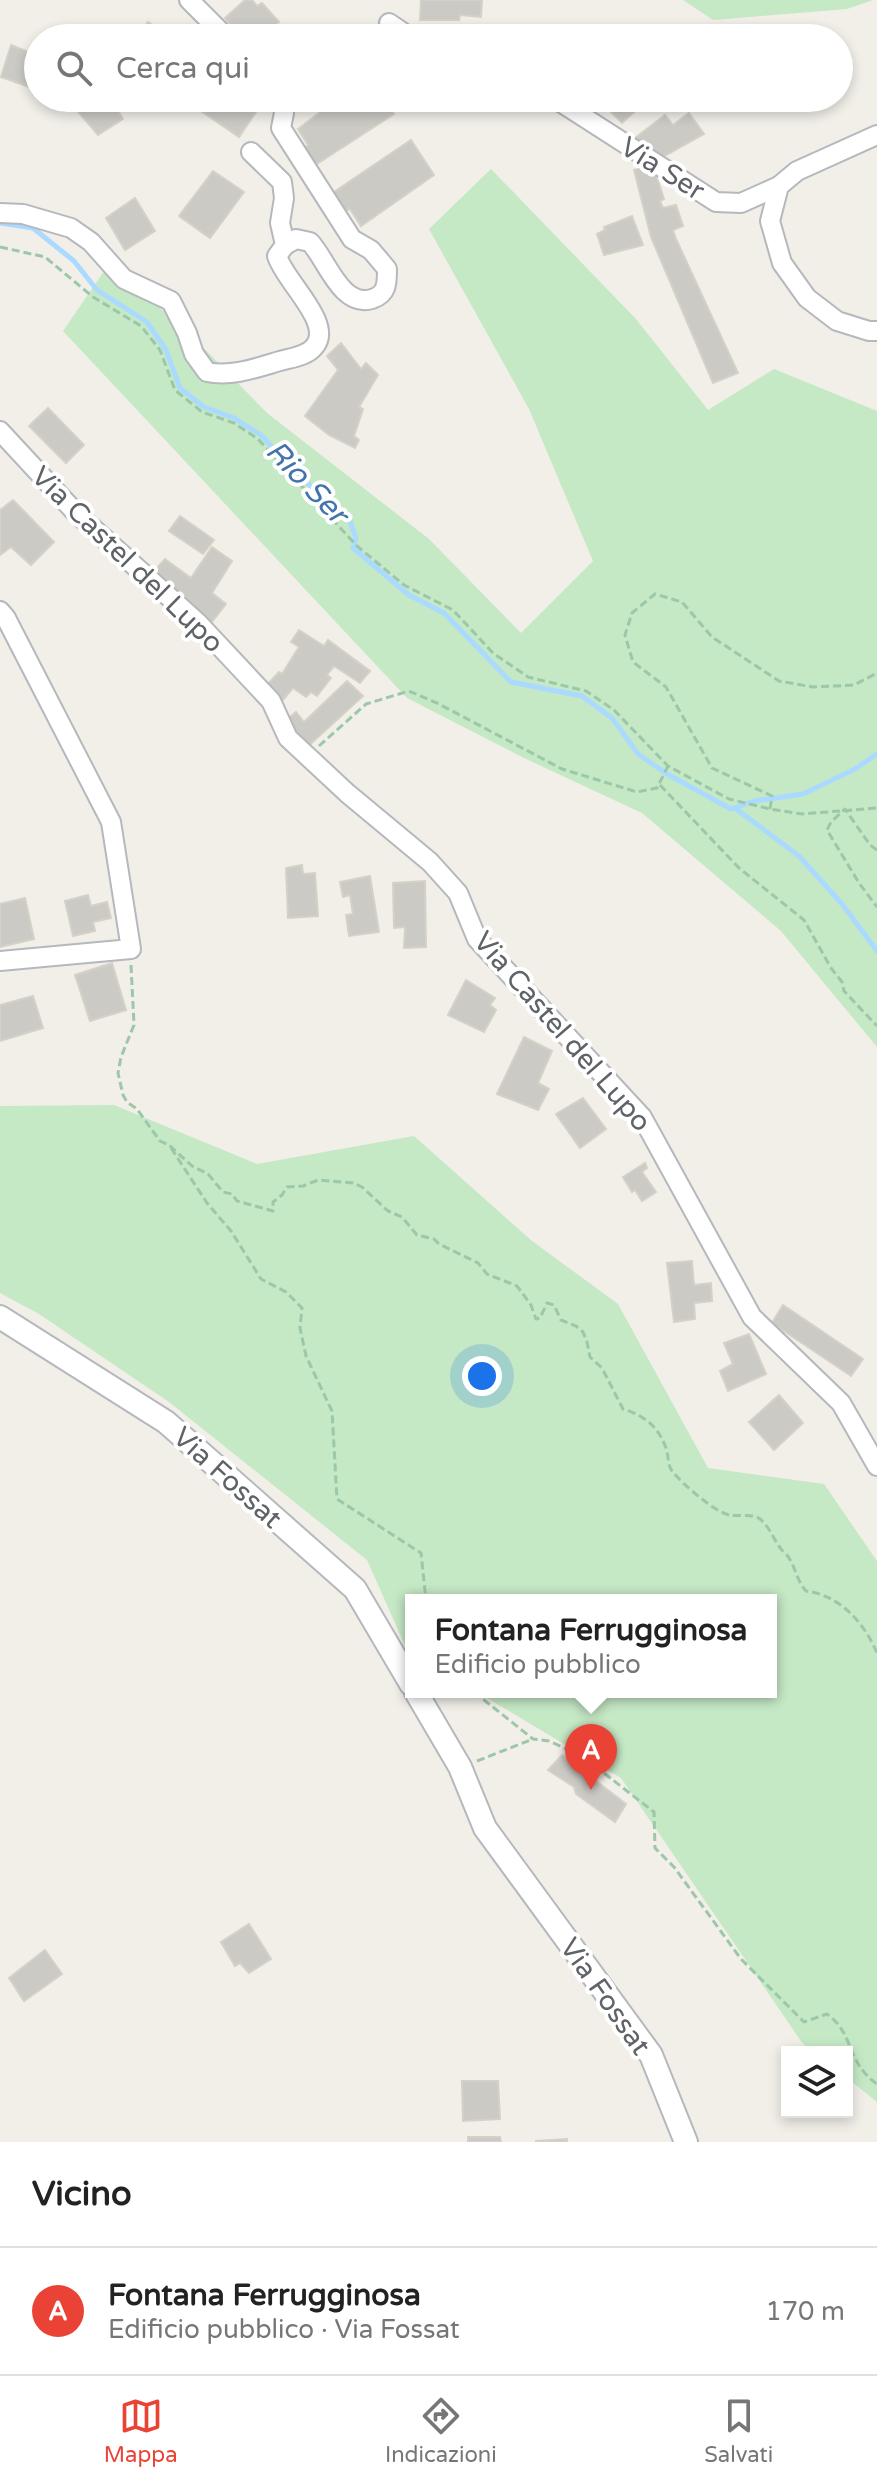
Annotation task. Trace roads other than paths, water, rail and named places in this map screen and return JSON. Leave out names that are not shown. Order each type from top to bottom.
[{"type":"street","points":[[189,0],[213,24]]},
{"type":"street","points":[[0,213],[23,214],[71,228],[91,242],[124,279],[171,301],[194,354],[207,372],[219,375],[306,353],[316,346],[321,332],[317,318],[281,270],[277,256],[285,245],[296,239],[310,242],[345,294],[365,301],[381,296],[387,286],[387,269],[371,250],[352,239],[281,128],[284,112]]},
{"type":"street","name":"Via Ser","points":[[576,112],[716,202],[741,203],[779,186],[797,171],[877,135]]},
{"type":"street","points":[[251,152],[282,182],[284,198],[280,223],[285,245]]},
{"type":"street","points":[[779,186],[770,221],[782,263],[807,298],[837,321],[877,331]]},
{"type":"street","name":"Via Castel del Lupo","points":[[0,431],[76,513],[198,623],[271,701],[288,738],[430,862],[458,893],[477,939],[642,1117],[752,1317],[841,1403],[877,1466]]},
{"type":"street","points":[[0,611],[111,822],[131,949],[0,961]]},
{"type":"street","name":"Via Fossat","points":[[0,1317],[166,1422],[355,1589],[405,1674]]},
{"type":"street","name":"Via Fossat","points":[[420,1698],[460,1767],[485,1828],[651,2055],[686,2142]]},
{"type":"waterway","name":"Rio Ser","points":[[0,223],[33,228],[74,261],[97,290],[147,322],[166,350],[180,388],[204,407],[234,418],[261,435],[294,471],[350,521],[356,538],[353,548],[409,595],[444,613],[511,682],[582,696],[612,718],[638,754],[667,774],[731,809],[754,801],[803,794],[855,769],[877,754]]},
{"type":"waterway","name":"Rio Ser","points":[[735,808],[799,856],[842,904],[877,951]]},
{"type":"place","name":"Fontana Ferrugginosa","points":[[591,1790]]}]
